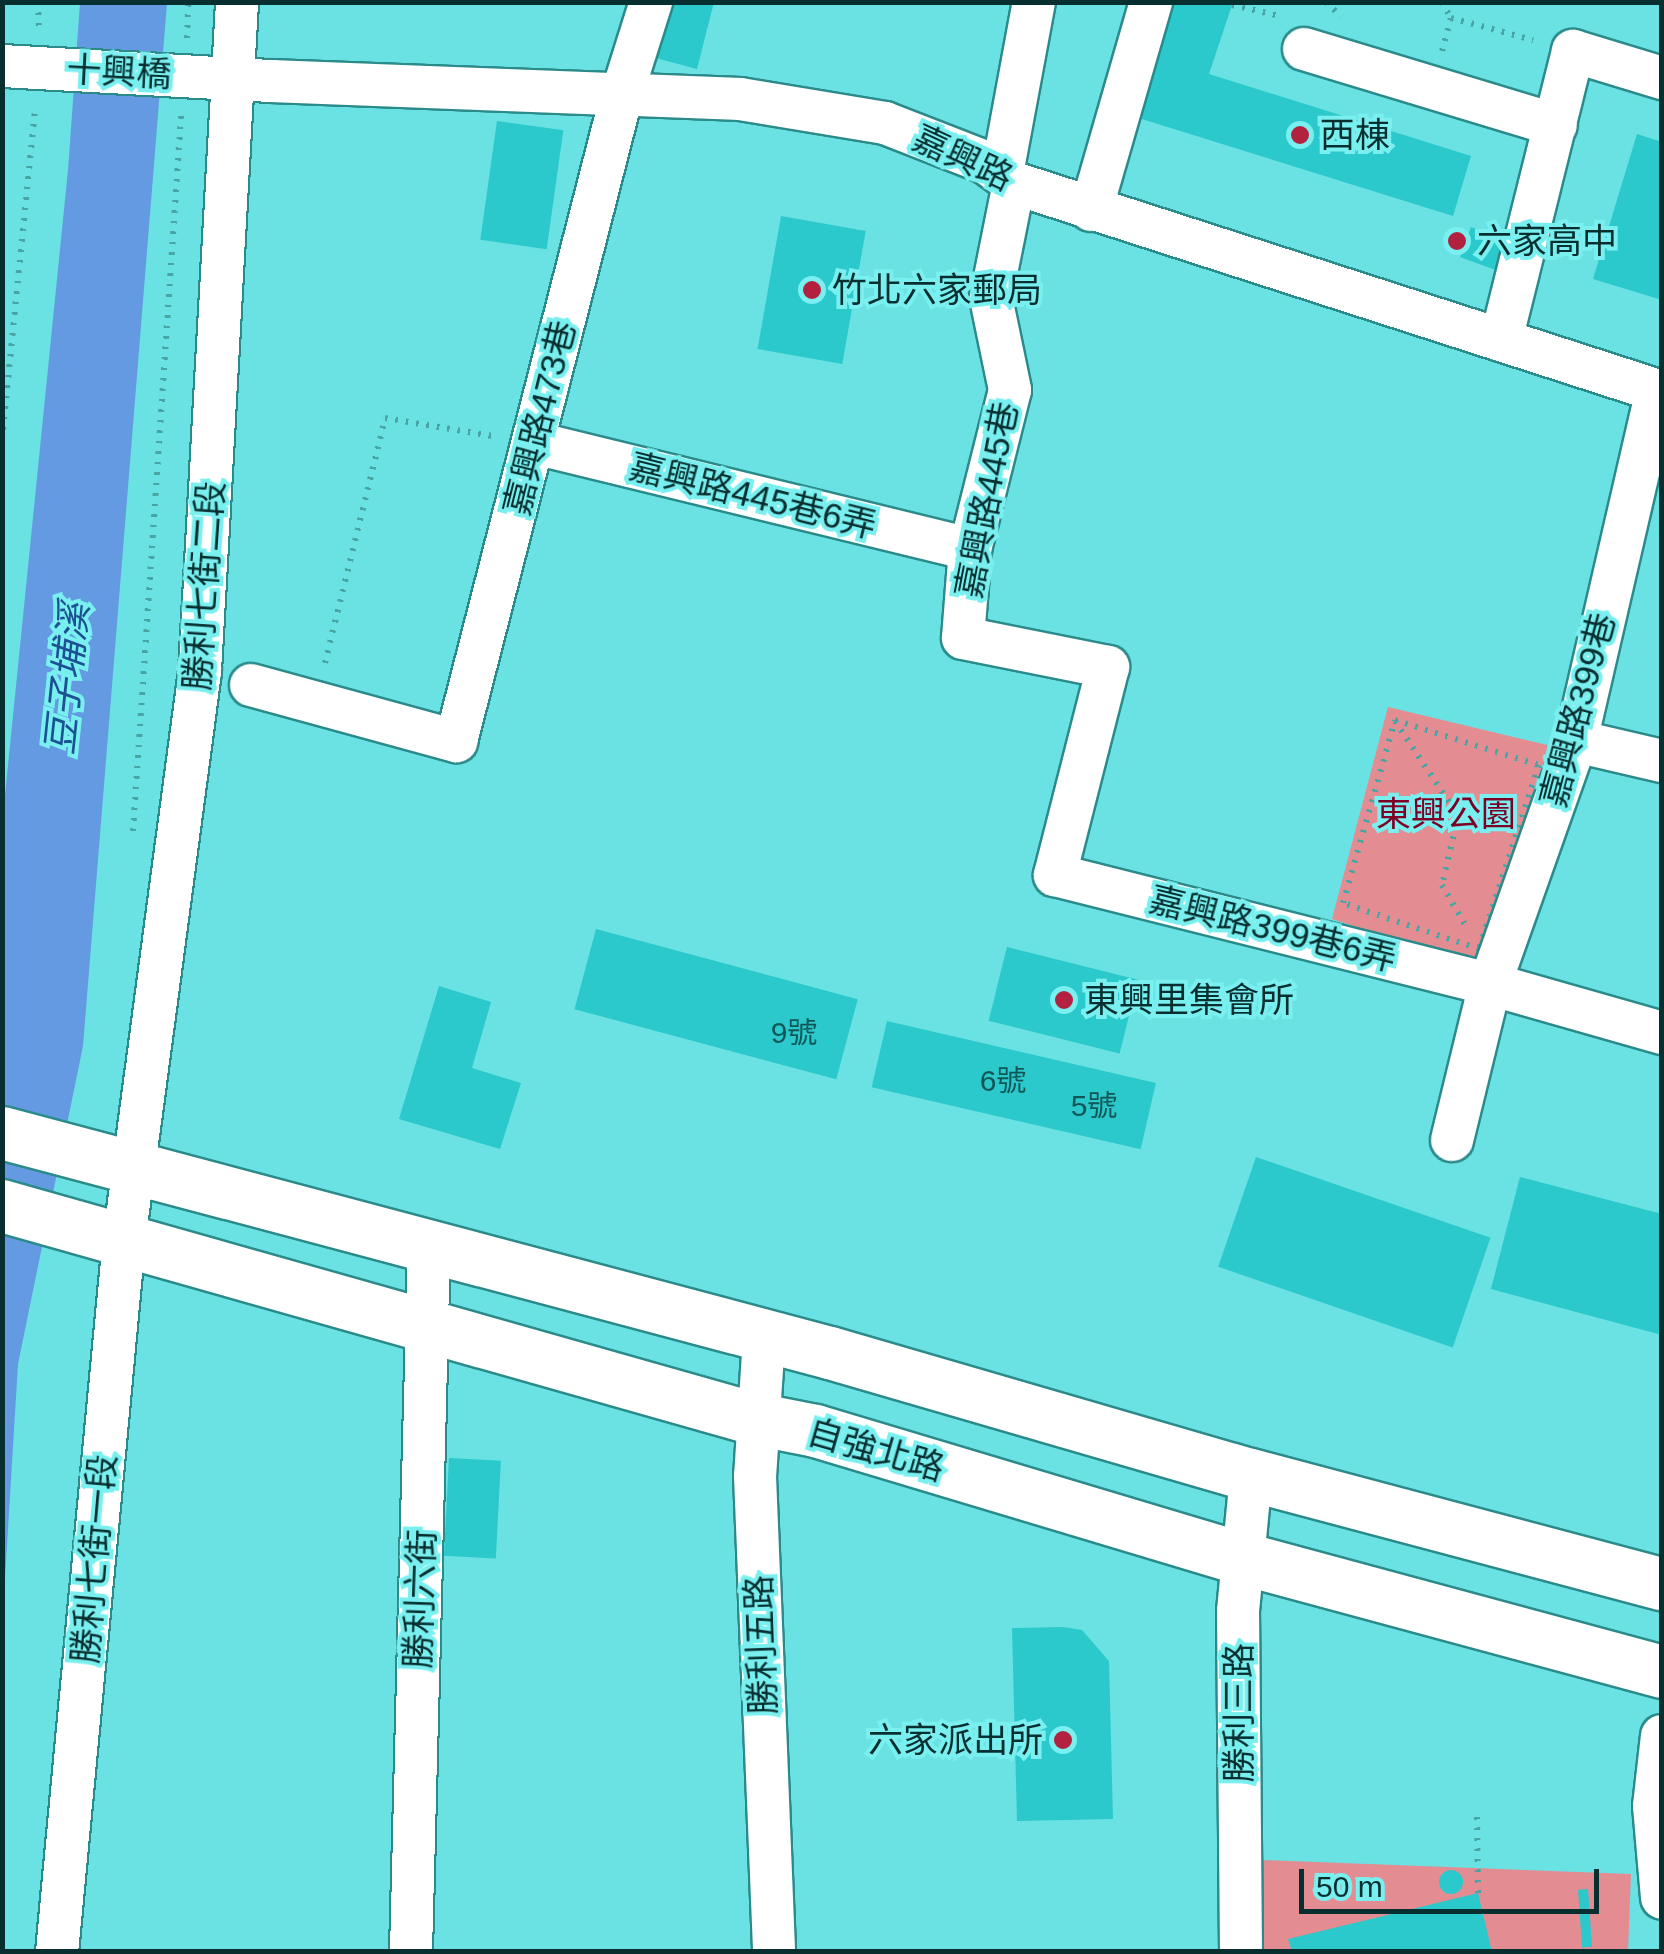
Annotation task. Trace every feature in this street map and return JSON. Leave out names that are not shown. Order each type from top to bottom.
[{"type":"main road","points":[[2,1133],[830,1353],[1250,1475],[1662,1584]]},
{"type":"main road","name":"自強北路","points":[[2,1206],[756,1419],[816,1432],[1240,1558],[1662,1672]]},
{"type":"street","name":"勝利七街二段","points":[[118,1163],[200,671],[236,79],[237,2]]},
{"type":"street","name":"嘉興路473巷","points":[[315,703],[456,741],[622,94],[651,2]]},
{"type":"street","name":"嘉興路445巷","points":[[1034,2],[991,298],[1010,390],[970,549],[963,638],[1108,667],[1056,874]]},
{"type":"street","points":[[1091,210],[1151,2]]},
{"type":"street","points":[[1304,48],[1556,125]]},
{"type":"street","points":[[1501,340],[1573,51],[1662,78]]},
{"type":"street","name":"十興橋","points":[[2,66],[236,79]]},
{"type":"street","name":"嘉興路","points":[[236,79],[740,99],[885,122],[985,162],[1008,179],[1091,210],[1659,392]]},
{"type":"street","name":"嘉興路399巷","points":[[1452,1140],[1484,966],[1576,741],[1659,392]]},
{"type":"street","name":"嘉興路445巷6弄","points":[[535,443],[970,549]]},
{"type":"street","points":[[251,686],[315,703]]},
{"type":"street","points":[[1576,741],[1662,761]]},
{"type":"street","name":"嘉興路399巷6弄","points":[[1056,874],[1484,966],[1662,1033]]},
{"type":"street","name":"勝利七街一段","points":[[57,1952],[108,1235],[118,1163]]},
{"type":"street","name":"勝利六街","points":[[411,1952],[429,1247]]},
{"type":"street","name":"勝利五路","points":[[764,1338],[756,1419],[774,1952]]},
{"type":"street","name":"勝利三路","points":[[1240,1952],[1240,1558],[1250,1475]]},
{"type":"street","points":[[1662,1736],[1654,1806],[1662,1898]]},
{"type":"path","points":[[38,2],[39,28]]},
{"type":"path","points":[[187,49],[188,2]]},
{"type":"path","points":[[1442,2],[1452,18],[1573,51]]},
{"type":"path","points":[[1441,53],[1452,18]]},
{"type":"path","points":[[2,440],[35,107]]},
{"type":"path","points":[[133,837],[181,112]]},
{"type":"path","points":[[315,703],[384,418],[535,443]]},
{"type":"path","points":[[1394,720],[1539,765],[1484,966]]},
{"type":"path","points":[[1394,720],[1344,903],[1484,966]]},
{"type":"path","points":[[1394,720],[1458,816],[1442,885],[1484,966]]},
{"type":"path","points":[[1476,1817],[1478,1893]]},
{"type":"green space","name":"東興公園","points":[[1388,707],[1564,749],[1474,965],[1332,919]]},
{"type":"green space","points":[[1261,1860],[1631,1874],[1628,1951],[1258,1952]]},
{"type":"water","name":"豆子埔溪","points":[[80,3],[167,3],[83,1046],[18,1364],[3,1611],[2,825],[68,170]]},
{"type":"building","points":[[655,2],[714,2],[697,69],[641,54]]},
{"type":"building","name":"西棟","points":[[1165,2],[1233,2],[1209,74],[1471,156],[1453,216],[1129,115]]},
{"type":"building","points":[[497,121],[563,130],[547,249],[480,240]]},
{"type":"building","points":[[1637,134],[1662,142],[1662,300],[1593,279]]},
{"type":"building","name":"竹北六家郵局","points":[[781,216],[866,231],[842,364],[758,349]]},
{"type":"building","points":[[1471,227],[1513,242],[1502,272],[1460,257]]},
{"type":"building","points":[[596,929],[858,999],[836,1079],[575,1009]]},
{"type":"building","name":"東興里集會所","points":[[1007,947],[1138,980],[1120,1053],[989,1021]]},
{"type":"building","points":[[439,986],[491,1002],[472,1068],[521,1083],[500,1149],[399,1119]]},
{"type":"building","points":[[887,1021],[1156,1083],[1141,1149],[872,1087]]},
{"type":"building","points":[[1256,1157],[1490,1238],[1453,1347],[1218,1267]]},
{"type":"building","points":[[1520,1177],[1662,1214],[1662,1335],[1491,1289]]},
{"type":"building","points":[[449,1458],[501,1461],[496,1559],[444,1556]]},
{"type":"building","name":"六家派出所","points":[[1012,1628],[1082,1630],[1109,1661],[1113,1819],[1017,1821]]},
{"type":"building","points":[[1451,1870],[1460,1873],[1460,1891],[1451,1894],[1442,1891],[1439,1882],[1442,1873]]},
{"type":"building","points":[[1588,1889],[1592,1947],[1582,1948],[1578,1890]]},
{"type":"building","points":[[1478,1893],[1492,1952],[1292,1952],[1288,1939]]},
{"type":"place","name":"西棟","points":[[1300,135]]},
{"type":"place","name":"六家高中","points":[[1457,241]]},
{"type":"place","name":"竹北六家郵局","points":[[812,290]]},
{"type":"place","name":"東興里集會所","points":[[1064,1000]]},
{"type":"place","name":"六家派出所","points":[[1063,1740]]}]
